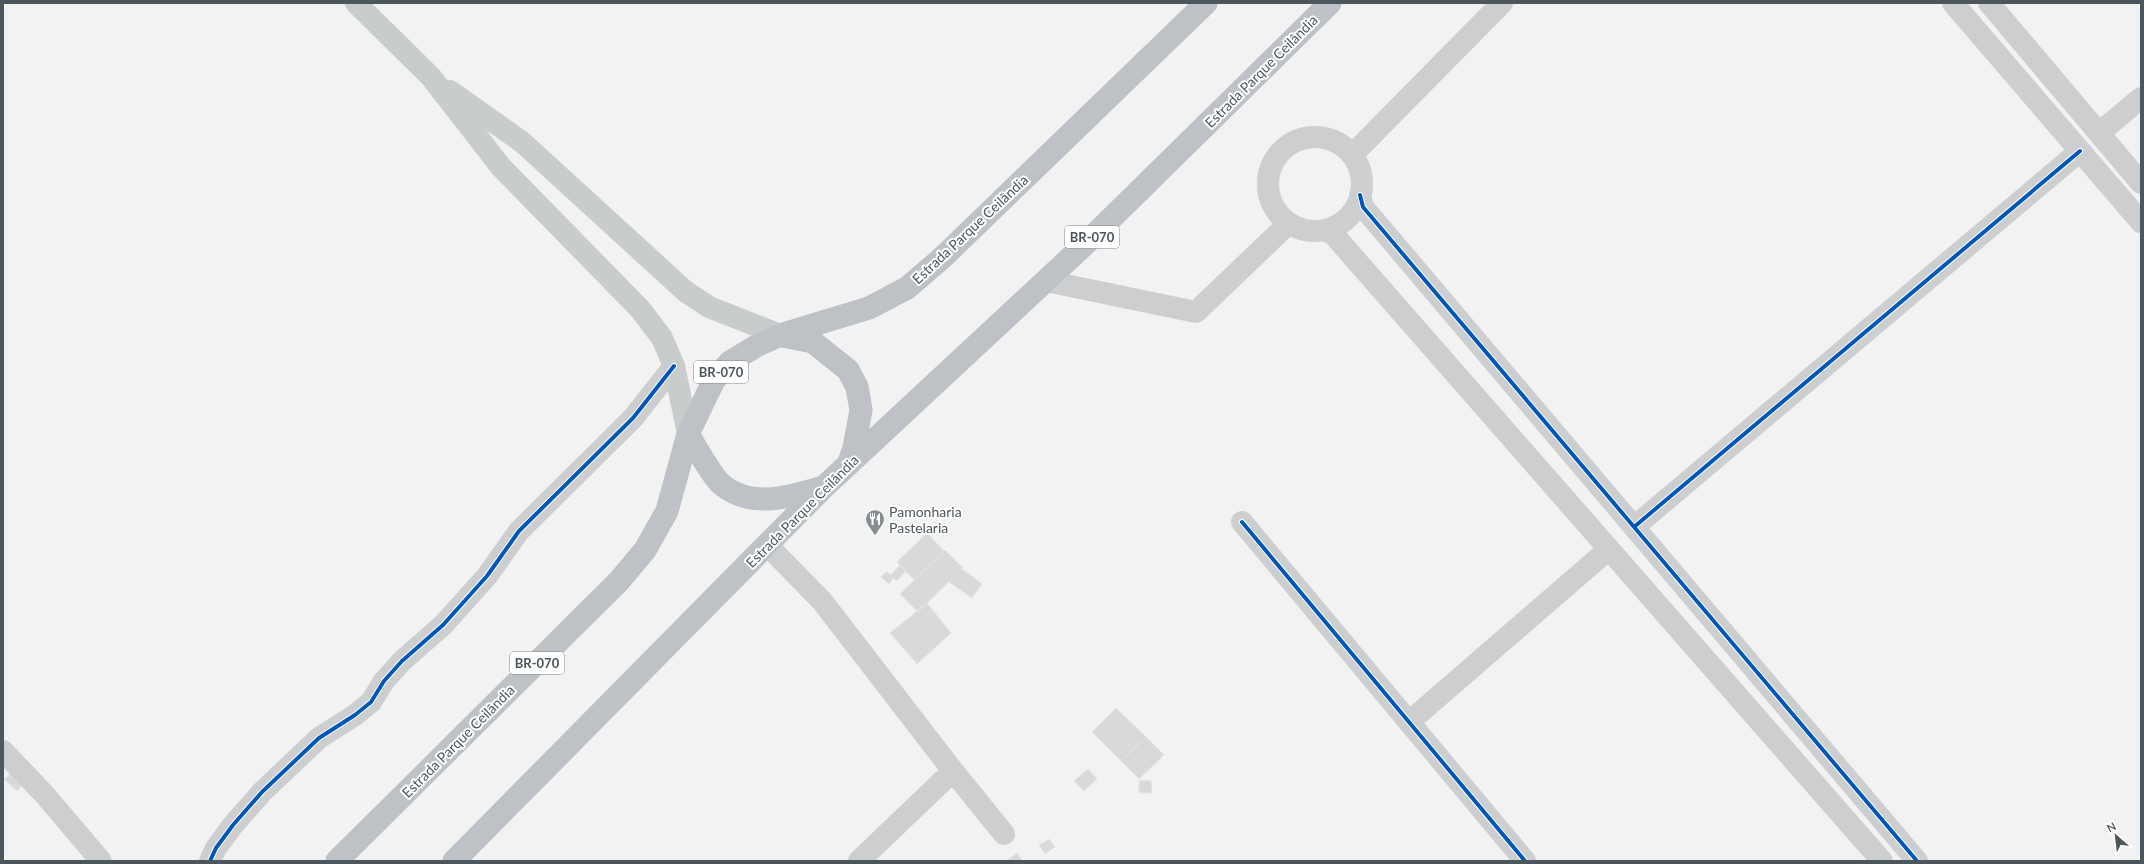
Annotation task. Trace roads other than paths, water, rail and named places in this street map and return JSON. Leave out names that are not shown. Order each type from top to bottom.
[{"type":"highway","name":"Estrada Parque Ceilândia","points":[[337,861],[619,581],[645,550],[667,511],[688,434],[714,380],[730,362],[758,345],[780,335],[869,308],[907,288],[942,258],[1206,3]]},
{"type":"highway","name":"Estrada Parque Ceilândia","points":[[454,861],[825,486],[1046,281],[1330,3]]},
{"type":"highway","points":[[780,335],[813,342],[848,370],[857,387],[861,410],[854,448],[848,465]]},
{"type":"highway","points":[[688,434],[720,482],[739,494],[760,500],[786,498],[825,486]]},
{"type":"main road","points":[[356,3],[430,78],[501,167],[640,309],[662,338],[674,366],[688,434]]},
{"type":"main road","points":[[430,78],[522,142],[685,291],[709,307],[780,335]]},
{"type":"street","points":[[1352,155],[1502,3]]},
{"type":"street","points":[[1953,3],[2141,222]]},
{"type":"street","points":[[1989,3],[2141,183]]},
{"type":"street","points":[[2099,133],[2141,98]]},
{"type":"street","points":[[1304,138],[1327,138],[1341,144],[1352,155],[1360,169],[1362,184],[1360,195],[1351,214],[1339,224],[1324,230],[1309,230],[1288,222],[1281,217],[1272,205],[1268,190],[1268,175],[1274,160],[1284,148],[1297,140],[1304,138]]},
{"type":"street","points":[[1634,527],[2080,151]]},
{"type":"street","points":[[1360,195],[1363,206],[1917,861]]},
{"type":"street","points":[[1046,281],[1196,312],[1288,222]]},
{"type":"street","points":[[1324,230],[1333,234],[1882,861]]},
{"type":"street","points":[[210,861],[216,848],[262,792],[319,738],[355,715],[371,702],[384,681],[402,662],[443,625],[487,576],[519,531],[633,418],[674,366]]},
{"type":"street","points":[[1242,522],[1525,861]]},
{"type":"street","points":[[767,545],[822,601],[953,771],[1004,834]]},
{"type":"street","points":[[1409,722],[1609,549]]},
{"type":"street","points":[[3,751],[45,795],[101,861]]},
{"type":"street","points":[[860,861],[953,771]]},
{"type":"place","name":"Pamonharia Pastelaria","points":[[875,536]]}]
